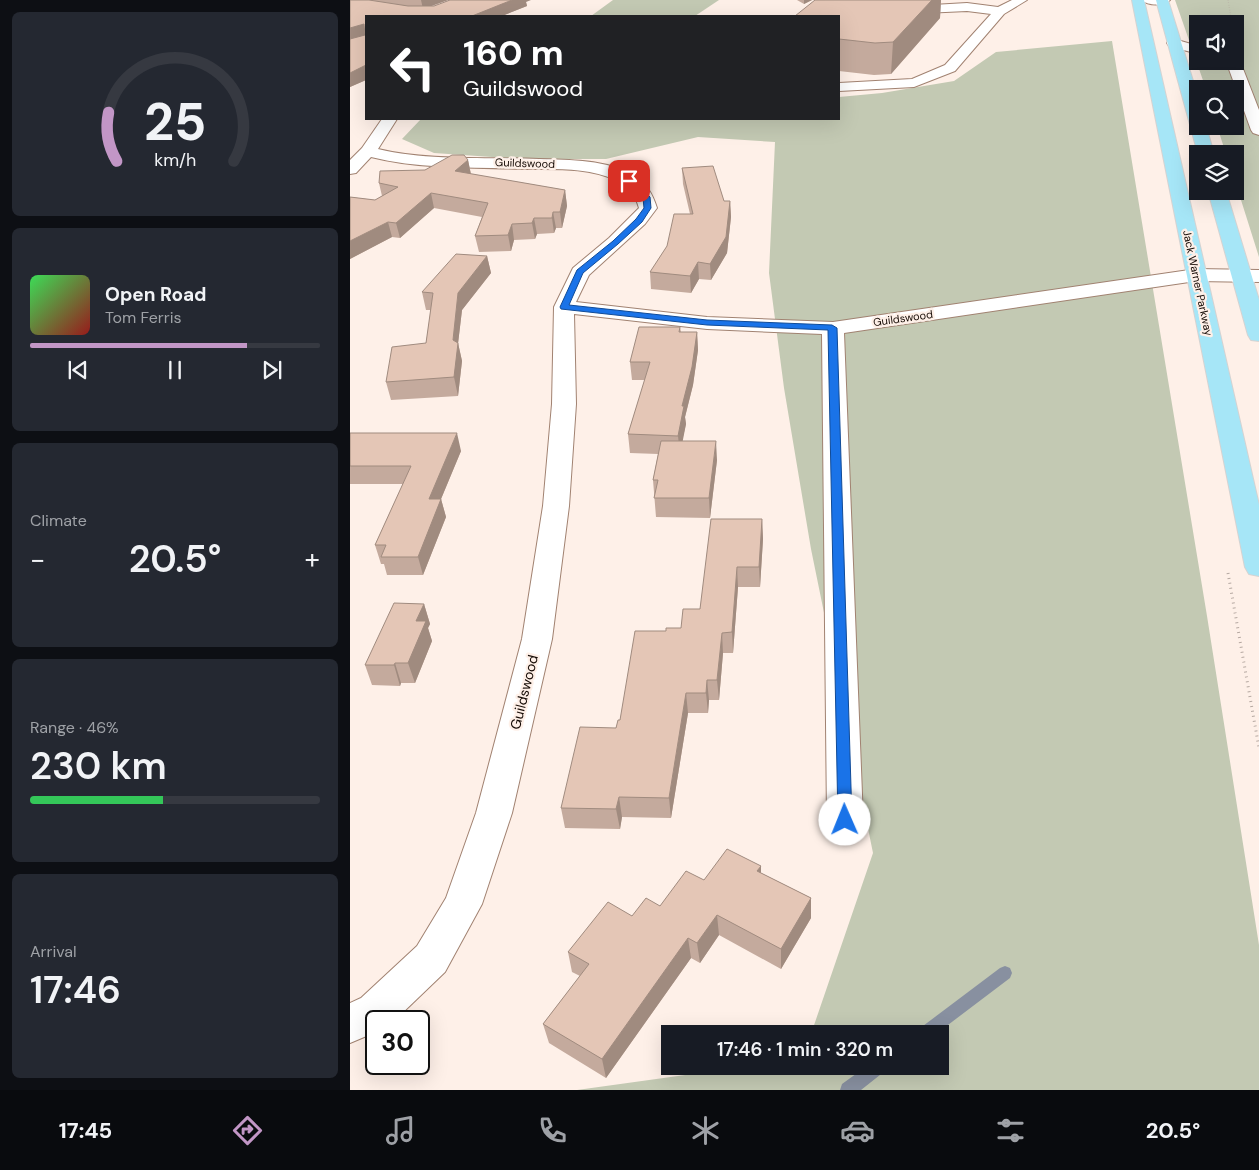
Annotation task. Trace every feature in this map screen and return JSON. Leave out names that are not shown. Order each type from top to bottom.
[{"type":"main road","name":"Jack Warner Parkway","points":[[1138,0],[1259,567]]},
{"type":"main road","points":[[1163,0],[1189,94]]},
{"type":"main road","points":[[1221,200],[1250,275],[1259,335]]},
{"type":"street","points":[[840,87],[914,83],[950,68],[1000,10],[1021,0]]},
{"type":"street","points":[[1148,0],[1163,0]]},
{"type":"street","points":[[894,10],[967,7],[1000,10]]},
{"type":"street","points":[[1176,49],[1189,51]]},
{"type":"street","points":[[1236,70],[1259,130]]},
{"type":"street","points":[[350,169],[368,151],[388,120]]},
{"type":"street","name":"Guildswood","points":[[350,1023],[376,1012],[431,959],[463,904],[494,813],[537,639],[556,506],[564,404],[564,307],[580,272],[616,242],[639,220],[648,208],[646,197],[629,181],[600,168],[577,165],[421,160],[392,157],[368,151]]},
{"type":"street","name":"Guildswood","points":[[564,307],[707,323],[832,328],[1196,275],[1250,275]]},
{"type":"street","points":[[832,328],[845,820]]},
{"type":"path","points":[[423,9],[451,0]]},
{"type":"path","points":[[1228,0],[1230,15]]},
{"type":"green space","points":[[613,0],[719,0],[696,15],[592,15]]},
{"type":"green space","points":[[1175,0],[1259,0],[1259,257],[1241,200],[1244,200],[1244,145],[1223,145],[1220,135],[1244,135],[1244,80],[1203,80],[1199,70],[1244,70],[1244,15],[1189,15],[1189,40]]},
{"type":"green space","points":[[1112,41],[1259,945],[1259,1090],[577,1090],[685,1075],[949,1075],[949,1025],[814,1025],[873,853],[811,549],[784,388],[769,273],[775,142],[698,137],[606,159],[519,159],[434,153],[402,139],[420,120],[840,120],[840,97],[882,93],[954,81],[996,52]]},
{"type":"building","points":[[350,0],[369,0],[408,6],[434,6],[450,0],[512,0],[474,15],[365,15],[365,35],[364,24],[350,28]]},
{"type":"building","points":[[815,0],[932,0],[893,42],[875,43],[840,39],[840,15],[796,15]]},
{"type":"building","points":[[365,35],[365,66],[350,73],[350,39]]},
{"type":"building","points":[[452,155],[464,155],[468,160],[455,171],[565,190],[560,212],[553,212],[552,218],[534,218],[532,223],[512,224],[508,235],[475,236],[488,203],[431,193],[396,223],[388,222],[350,241],[350,197],[375,200],[398,187],[379,183],[380,171],[425,170]]},
{"type":"building","points":[[713,166],[724,201],[730,201],[726,237],[710,264],[698,262],[690,276],[650,272],[667,246],[674,214],[693,214],[682,168]]},
{"type":"building","points":[[456,254],[487,256],[458,293],[453,340],[458,343],[454,377],[386,382],[392,347],[426,343],[433,293],[422,292]]},
{"type":"building","points":[[639,327],[680,327],[679,332],[697,332],[678,436],[628,434],[650,362],[630,362]]},
{"type":"building","points":[[350,433],[457,433],[429,499],[441,499],[418,557],[381,557],[386,545],[375,545],[411,466],[350,466]]},
{"type":"building","points":[[661,441],[716,441],[709,498],[654,498],[658,480],[653,480]]},
{"type":"building","points":[[711,519],[762,519],[759,567],[737,567],[732,632],[722,633],[717,680],[707,680],[706,693],[686,693],[669,798],[619,797],[616,809],[561,808],[580,727],[616,728],[618,720],[620,720],[635,631],[666,631],[666,628],[681,628],[683,609],[700,609]]},
{"type":"building","points":[[394,603],[424,604],[416,621],[426,621],[408,663],[365,665]]},
{"type":"building","points":[[727,849],[761,866],[757,871],[811,898],[781,949],[717,915],[697,943],[688,938],[602,1059],[543,1024],[589,964],[568,952],[608,902],[632,916],[646,898],[660,906],[686,871],[704,880]]},
{"type":"waterway","points":[[936,1025],[1005,973]]},
{"type":"waterway","points":[[848,1090],[868,1075]]},
{"type":"route","points":[[629,181],[640,189],[646,197],[648,208],[639,220],[616,242],[580,272],[564,307],[707,323],[832,328],[845,820]]}]
